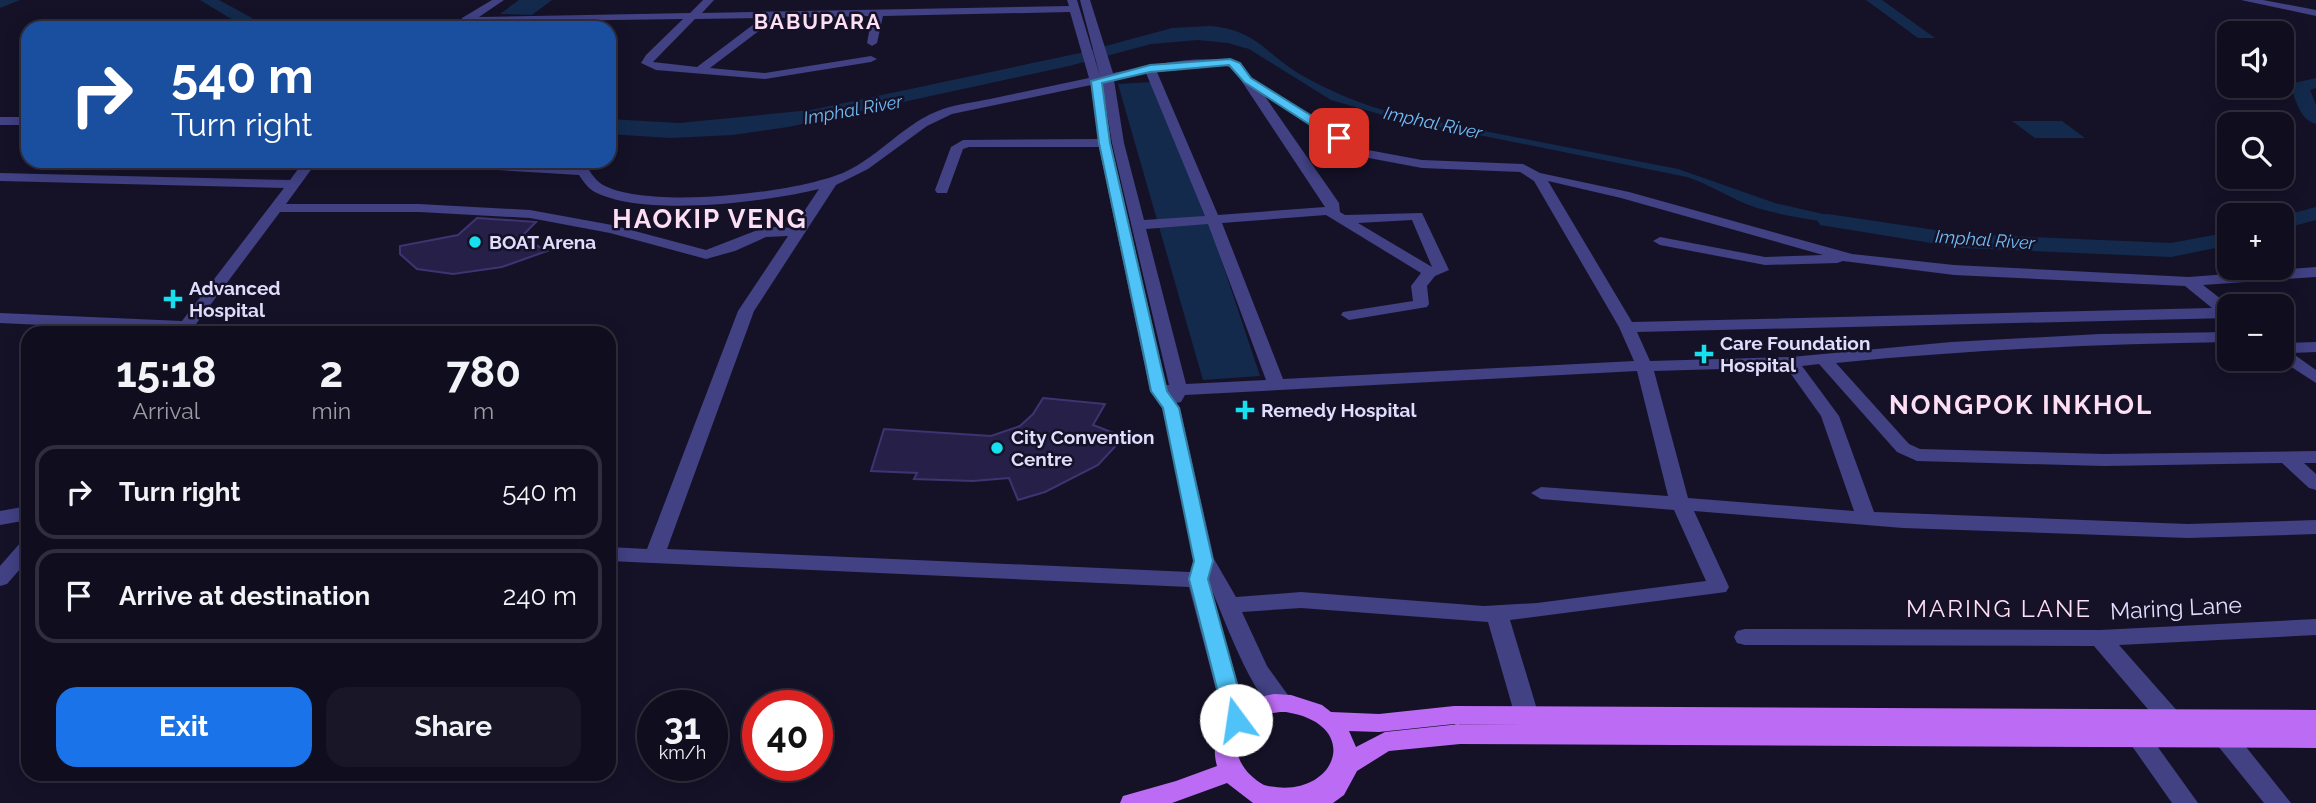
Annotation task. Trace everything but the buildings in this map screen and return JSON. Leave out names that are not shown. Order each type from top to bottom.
[{"type":"main road","points":[[1281,803],[1263,799],[1244,787],[1230,771],[1225,753],[1227,736],[1236,720],[1256,707],[1282,702],[1309,707],[1331,721],[1345,741],[1348,764]]},
{"type":"main road","points":[[1331,721],[1380,723],[1454,715],[2172,721],[2316,719]]},
{"type":"main road","points":[[1297,803],[1323,796],[1337,785],[1348,764],[1385,743],[1460,734],[2316,738]]},
{"type":"main road","points":[[1132,803],[1178,791],[1230,771]]},
{"type":"street","points":[[499,0],[466,20],[545,18],[637,11],[693,15],[878,13],[1074,5],[1081,36],[1101,76],[1179,389],[1171,408]]},
{"type":"street","points":[[709,0],[647,63],[699,71],[774,75],[871,59]]},
{"type":"street","points":[[1085,0],[1095,36],[1101,76],[1105,143],[1159,391],[1171,408],[1236,720]]},
{"type":"street","points":[[2246,0],[2316,13]]},
{"type":"street","points":[[872,43],[878,13]]},
{"type":"street","points":[[699,71],[774,14]]},
{"type":"street","points":[[542,21],[545,18]]},
{"type":"street","points":[[581,168],[593,185],[602,190],[636,198],[745,196],[830,183],[852,174],[938,114],[1101,76],[1230,62],[1237,65],[1339,216],[1430,272]]},
{"type":"street","points":[[1150,69],[1213,219],[1276,384]]},
{"type":"street","points":[[1228,605],[1301,600],[1497,614],[1716,590],[1719,584],[1680,506],[1644,366],[1627,327],[1539,178],[1523,168],[1407,162],[1363,153],[1247,80]]},
{"type":"street","points":[[0,121],[21,121]]},
{"type":"street","points":[[0,135],[21,124]]},
{"type":"street","points":[[942,190],[957,147],[968,142],[1105,143]]},
{"type":"street","points":[[187,326],[306,168]]},
{"type":"street","points":[[1539,178],[1551,176],[1852,258],[1954,270],[2189,282],[2316,272]]},
{"type":"street","points":[[0,177],[293,184]]},
{"type":"street","points":[[654,556],[746,311],[830,183]]},
{"type":"street","points":[[275,208],[419,208],[530,215],[612,229],[706,255],[721,253],[766,230],[799,233]]},
{"type":"street","points":[[1139,225],[1213,219],[1417,216],[1441,269],[1430,272],[1419,286],[1421,304],[1349,315]]},
{"type":"street","points":[[1660,241],[1765,261],[1852,258]]},
{"type":"street","points":[[2189,282],[2217,304]]},
{"type":"street","points":[[1627,327],[2217,313]]},
{"type":"street","points":[[0,318],[135,326]]},
{"type":"street","points":[[1159,391],[1644,366],[1791,362],[1951,347],[2100,339],[2217,337]]},
{"type":"street","points":[[2294,348],[2316,347]]},
{"type":"street","points":[[1824,360],[1903,448],[1917,455],[2104,460],[2316,457]]},
{"type":"street","points":[[1791,362],[1830,416],[1867,519]]},
{"type":"street","points":[[2294,362],[2316,378]]},
{"type":"street","points":[[2287,457],[2316,484]]},
{"type":"street","points":[[1541,493],[1867,519],[2188,531],[2316,527]]},
{"type":"street","points":[[0,518],[21,514]]},
{"type":"street","points":[[616,554],[1207,574]]},
{"type":"street","points":[[0,579],[21,555]]},
{"type":"street","points":[[1207,574],[1228,605],[1258,671],[1282,702]]},
{"type":"street","points":[[1497,614],[1527,716]]},
{"type":"street","name":"Maring Lane","points":[[1745,637],[2100,639],[2316,627]]},
{"type":"street","points":[[2100,639],[2172,721]]},
{"type":"street","points":[[2139,739],[2186,803]]},
{"type":"street","points":[[2226,739],[2278,803]]},
{"type":"water","points":[[519,0],[552,0],[532,15],[500,14]]},
{"type":"water","points":[[1866,0],[1882,0],[1935,38],[1918,38]]},
{"type":"water","points":[[1210,26],[1240,33],[1314,82],[1346,97],[1393,113],[1678,169],[1775,203],[1876,226],[1786,215],[1748,205],[1687,177],[1390,117],[1331,100],[1249,49],[1228,43],[1198,40],[1151,44],[1069,66],[788,127],[732,135],[670,138],[616,134],[616,119],[679,123],[811,110],[1080,53],[1172,28]]},
{"type":"water","points":[[1153,82],[1206,214],[1260,376],[1203,380],[1118,84]]},
{"type":"water","points":[[2012,121],[2062,121],[2085,138],[2035,138]]},
{"type":"waterway","name":"Imphal River","points":[[0,3],[12,0]]},
{"type":"waterway","name":"Imphal River","points":[[208,0],[246,21]]},
{"type":"waterway","name":"Imphal River","points":[[2316,83],[2300,87],[2309,110],[2316,118]]},
{"type":"waterway","name":"Imphal River","points":[[2294,219],[2316,213]]},
{"type":"waterway","name":"Imphal River","points":[[1828,220],[1962,241],[2171,250],[2217,241]]},
{"type":"place","name":"BOAT Arena","points":[[475,242]]},
{"type":"place","name":"Advanced Hospital","points":[[173,299]]},
{"type":"place","name":"Care Foundation Hospital","points":[[1704,354]]},
{"type":"place","name":"Remedy Hospital","points":[[1245,410]]},
{"type":"place","name":"City Convention Centre","points":[[997,448]]},
{"type":"district","name":"BABUPARA","points":[[818,22]]},
{"type":"district","name":"HAOKIP VENG","points":[[710,219]]},
{"type":"district","name":"NONGPOK INKHOL","points":[[2021,405]]},
{"type":"district","name":"MARING LANE","points":[[1999,609]]},
{"type":"route","points":[[1236,720],[1198,579],[1204,561],[1171,408],[1159,391],[1105,143],[1097,81],[1150,69],[1235,63],[1247,80],[1339,138]]}]
